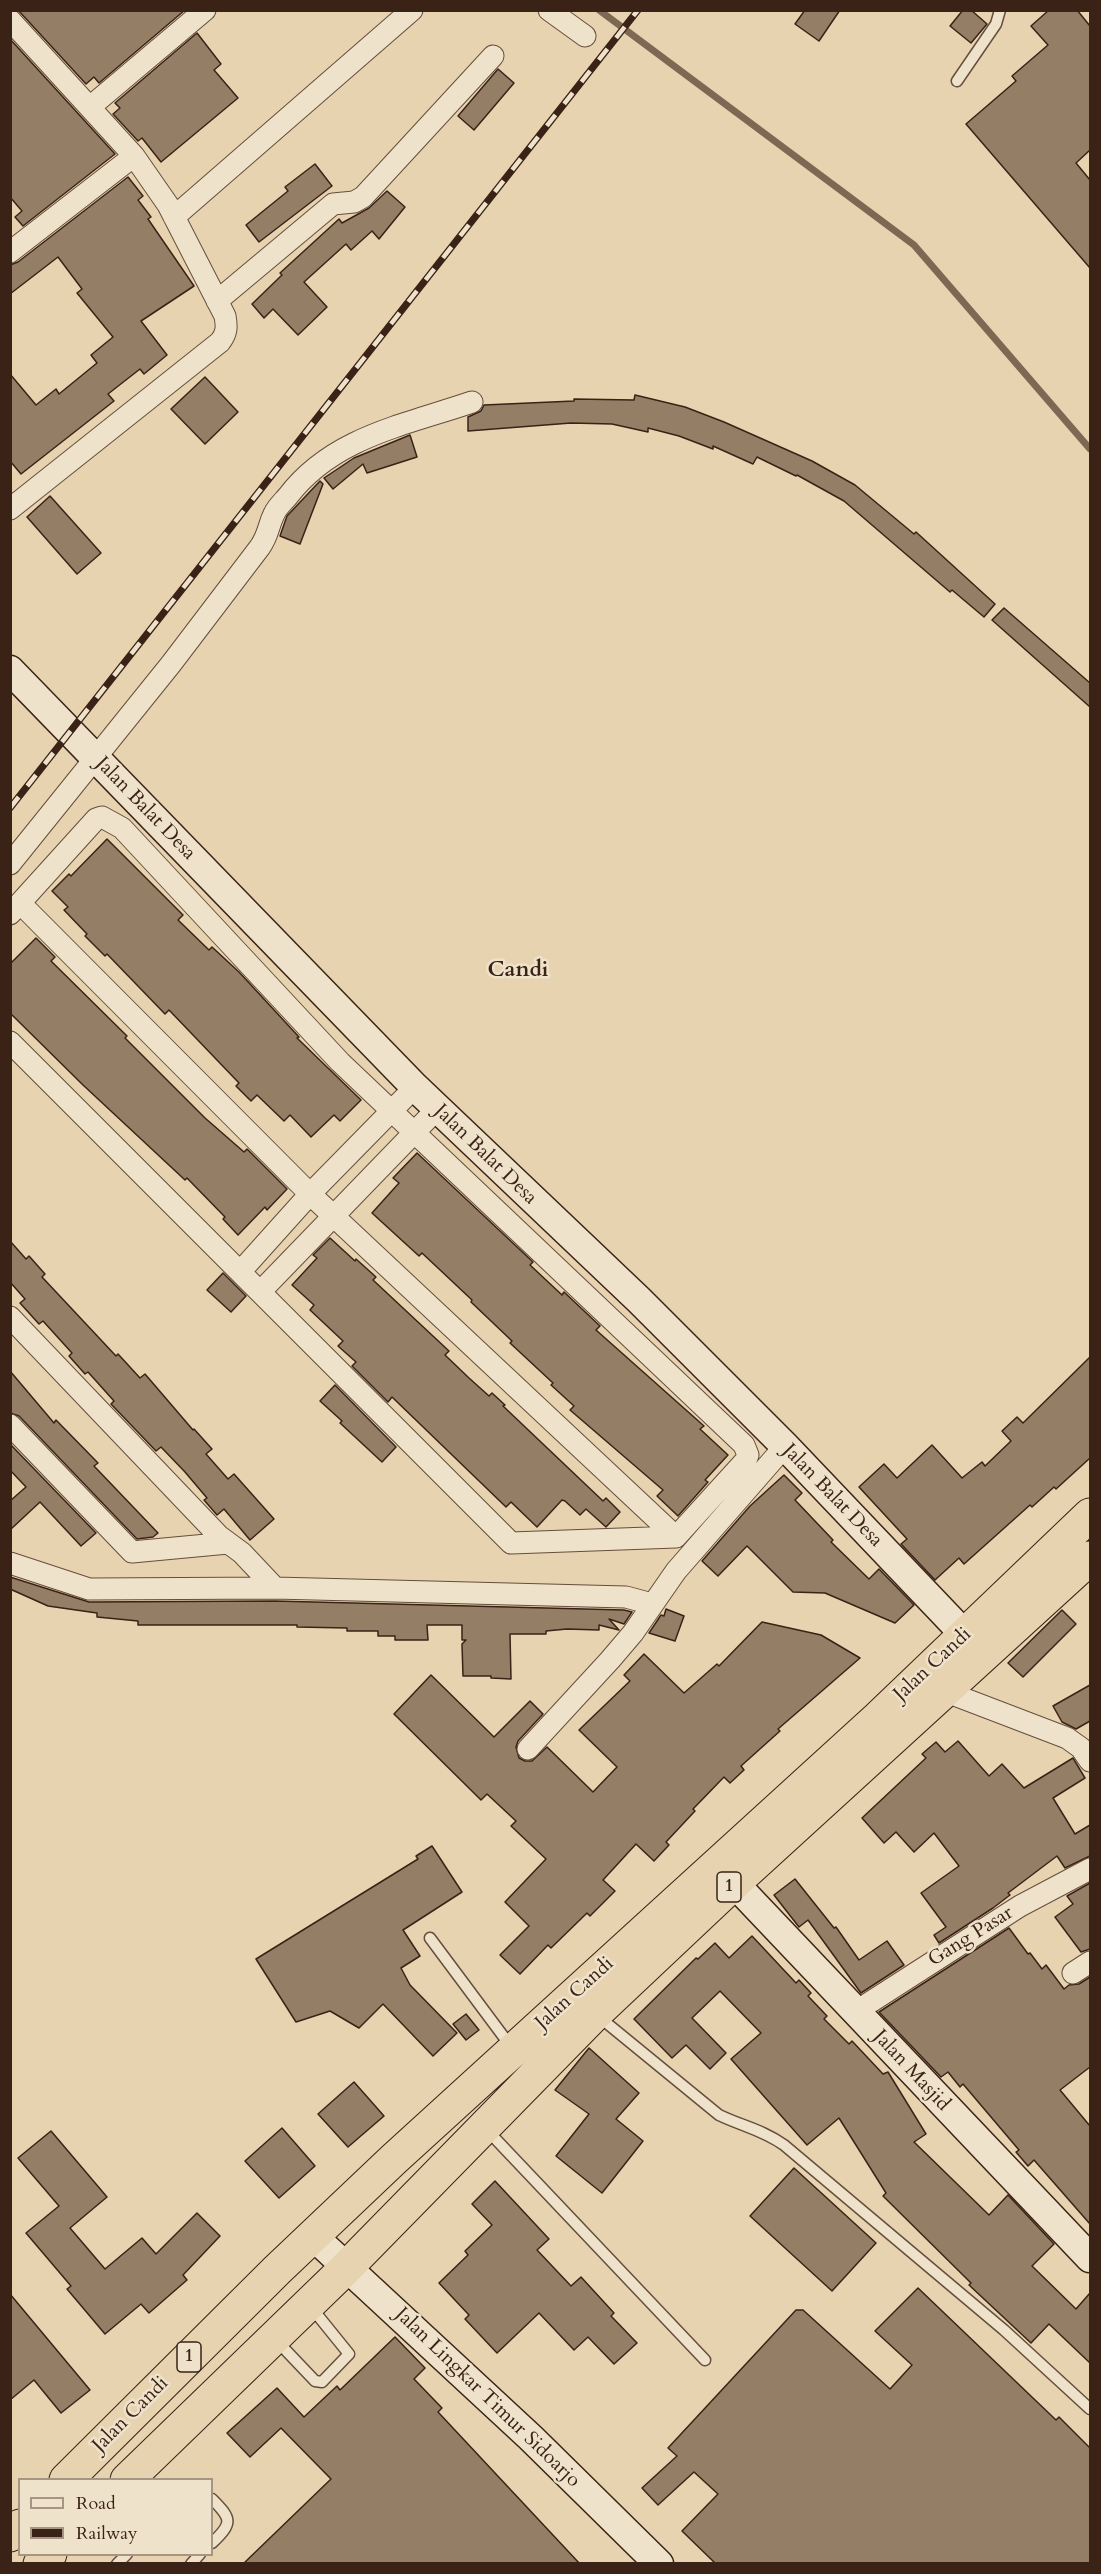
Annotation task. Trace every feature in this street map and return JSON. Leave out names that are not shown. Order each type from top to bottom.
[{"type":"highway","name":"Jalan Candi","points":[[68,2478],[394,2158],[965,1635],[1090,1515]]},
{"type":"highway","name":"Jalan Candi","points":[[129,2478],[346,2268],[595,2014],[734,1883],[1090,1558]]},
{"type":"street","points":[[90,107],[205,10]]},
{"type":"street","points":[[174,217],[412,10]]},
{"type":"street","points":[[549,10],[585,36]]},
{"type":"street","points":[[10,20],[134,156],[174,217],[227,325],[226,335],[220,342],[10,509]]},
{"type":"street","points":[[217,301],[333,204],[354,202],[363,197],[493,56]]},
{"type":"street","points":[[10,252],[134,156]]},
{"type":"street","points":[[10,864],[171,664],[260,547],[269,533],[274,513],[302,478],[328,456],[355,441],[472,402]]},
{"type":"street","name":"Jalan Balat Desa","points":[[10,670],[415,1088],[639,1300],[785,1446],[965,1635]]},
{"type":"street","points":[[10,1042],[511,1543],[676,1538],[748,1455],[747,1449],[340,1062],[114,822],[102,818],[96,819],[15,908],[310,1194],[676,1538]]},
{"type":"street","points":[[240,1272],[310,1194],[415,1088]]},
{"type":"street","points":[[261,1292],[436,1109]]},
{"type":"street","points":[[10,1317],[269,1581]]},
{"type":"street","points":[[10,1425],[132,1552],[235,1548]]},
{"type":"street","points":[[528,1749],[618,1651],[676,1571],[785,1446]]},
{"type":"street","points":[[10,1563],[89,1589],[269,1581],[626,1597],[653,1601]]},
{"type":"street","points":[[944,1691],[1067,1738],[1081,1748],[1090,1761]]},
{"type":"street","name":"Gang Pasar","points":[[855,2012],[1020,1906],[1090,1869]]},
{"type":"street","name":"Jalan Masjid","points":[[734,1883],[1090,2258]]},
{"type":"street","name":"Jalan Lingkar Timur Sidoarjo","points":[[313,2236],[514,2422],[659,2564]]},
{"type":"lane","points":[[957,81],[996,24],[1000,10]]},
{"type":"lane","points":[[430,1938],[513,2050]]},
{"type":"lane","points":[[595,2014],[719,2115],[757,2129],[784,2145],[1004,2330],[1090,2409]]},
{"type":"lane","points":[[485,2128],[705,2360]]},
{"type":"lane","points":[[274,2338],[318,2383],[348,2358],[348,2349],[309,2304]]},
{"type":"lane","points":[[213,2500],[226,2513],[229,2520],[226,2529],[213,2543]]},
{"type":"building","points":[[18,10],[185,10],[99,83],[94,77],[86,84]]},
{"type":"building","points":[[805,10],[840,10],[819,41],[795,24]]},
{"type":"building","points":[[963,10],[971,10],[987,24],[971,43],[950,26]]},
{"type":"building","points":[[1049,10],[1077,10],[1090,26],[1090,150],[1076,163],[1090,180],[1090,268],[966,124],[1016,81],[1012,76],[1048,45],[1031,26]]},
{"type":"building","points":[[197,33],[221,64],[214,70],[238,98],[161,162],[142,138],[138,141],[113,114],[120,108],[115,103]]},
{"type":"building","points":[[10,39],[115,154],[23,226],[15,217],[22,211],[10,197]]},
{"type":"building","points":[[498,69],[514,83],[474,130],[458,116]]},
{"type":"building","points":[[315,164],[332,186],[259,242],[246,225],[288,191],[285,187]]},
{"type":"building","points":[[128,177],[143,196],[138,200],[151,217],[148,219],[194,286],[141,321],[167,355],[144,374],[140,369],[108,394],[114,401],[21,474],[10,461],[10,374],[36,405],[56,389],[59,394],[97,363],[91,355],[113,337],[77,293],[82,289],[58,257],[10,294],[10,265],[18,262]]},
{"type":"building","points":[[387,191],[405,207],[379,239],[372,231],[351,250],[346,244],[304,282],[327,307],[298,335],[273,309],[264,318],[252,304],[282,275],[280,273],[339,219],[342,223],[369,208]]},
{"type":"building","points":[[205,377],[238,412],[205,444],[171,409]]},
{"type":"building","points":[[635,395],[685,407],[724,422],[812,461],[855,485],[914,534],[916,532],[995,604],[984,617],[952,590],[950,592],[844,501],[797,475],[757,457],[753,464],[713,446],[713,449],[679,436],[648,428],[648,432],[612,424],[571,423],[468,431],[468,417],[481,411],[484,405],[574,401],[574,399],[634,400]]},
{"type":"building","points":[[410,435],[417,457],[367,473],[363,464],[333,489],[324,478],[354,458]]},
{"type":"building","points":[[320,481],[323,484],[300,544],[280,536],[287,516]]},
{"type":"building","points":[[50,496],[101,553],[77,574],[27,517]]},
{"type":"building","points":[[1004,608],[1090,683],[1090,707],[992,620]]},
{"type":"building","points":[[107,839],[183,915],[178,920],[209,950],[212,947],[239,972],[299,1037],[297,1038],[361,1100],[340,1121],[334,1115],[311,1137],[290,1115],[284,1121],[257,1095],[251,1101],[236,1086],[239,1083],[169,1010],[165,1014],[107,954],[105,956],[85,936],[87,934],[64,910],[68,907],[52,891],[69,874],[71,876]]},
{"type":"building","points":[[36,938],[55,957],[51,961],[205,1118],[244,1152],[247,1149],[287,1189],[267,1210],[265,1207],[238,1235],[223,1219],[225,1217],[187,1178],[185,1180],[83,1085],[10,1013],[10,964]]},
{"type":"building","points":[[417,1153],[533,1262],[530,1265],[562,1295],[564,1292],[600,1326],[596,1330],[704,1426],[700,1429],[728,1455],[705,1480],[708,1482],[678,1516],[657,1496],[663,1490],[570,1410],[574,1406],[510,1343],[512,1341],[471,1302],[472,1300],[422,1253],[419,1256],[372,1213],[399,1183],[393,1178]]},
{"type":"building","points":[[330,1238],[376,1277],[373,1280],[449,1351],[445,1355],[469,1378],[489,1396],[492,1393],[603,1501],[606,1498],[620,1512],[606,1527],[586,1509],[580,1515],[562,1500],[537,1527],[511,1502],[506,1507],[392,1397],[388,1402],[352,1366],[356,1362],[338,1346],[343,1341],[310,1310],[314,1305],[292,1285],[317,1258],[313,1255]]},
{"type":"building","points":[[10,1241],[26,1259],[29,1256],[45,1274],[42,1277],[116,1356],[118,1354],[140,1378],[145,1374],[212,1449],[206,1454],[228,1479],[234,1474],[274,1519],[250,1540],[224,1509],[217,1515],[204,1500],[207,1498],[185,1472],[161,1447],[156,1451],[111,1404],[114,1401],[88,1372],[85,1374],[69,1356],[72,1353],[43,1321],[39,1324],[20,1303],[25,1299],[10,1282]]},
{"type":"building","points":[[223,1273],[246,1296],[231,1312],[207,1290]]},
{"type":"building","points":[[1090,1357],[1090,1458],[1056,1489],[1054,1487],[1032,1507],[1030,1505],[964,1564],[959,1558],[935,1580],[901,1544],[907,1539],[859,1487],[884,1464],[897,1478],[932,1445],[962,1478],[982,1462],[985,1466],[1011,1441],[1002,1431],[1017,1417],[1023,1423]]},
{"type":"building","points":[[10,1371],[54,1423],[56,1420],[98,1463],[94,1466],[158,1533],[153,1537],[137,1539],[19,1416],[10,1413]]},
{"type":"building","points":[[335,1385],[396,1447],[382,1462],[320,1401]]},
{"type":"building","points":[[10,1444],[96,1533],[81,1546],[40,1502],[10,1530],[10,1501],[26,1487],[10,1470]]},
{"type":"building","points":[[784,1475],[802,1493],[795,1500],[833,1540],[831,1542],[869,1579],[879,1569],[914,1605],[895,1623],[825,1593],[793,1592],[747,1546],[718,1576],[702,1561],[750,1506]]},
{"type":"building","points":[[10,1577],[89,1602],[275,1601],[632,1612],[624,1624],[609,1619],[619,1630],[599,1625],[599,1630],[567,1629],[546,1631],[546,1634],[510,1634],[511,1679],[491,1678],[491,1676],[463,1676],[462,1644],[466,1640],[462,1640],[462,1625],[427,1625],[428,1640],[395,1640],[395,1636],[378,1636],[378,1631],[347,1631],[347,1628],[297,1627],[297,1625],[138,1625],[138,1621],[97,1617],[97,1613],[48,1606],[10,1589]]},
{"type":"building","points":[[666,1609],[684,1616],[675,1641],[649,1633],[661,1615],[664,1616]]},
{"type":"building","points":[[1062,1610],[1076,1624],[1023,1677],[1008,1663]]},
{"type":"building","points":[[762,1622],[821,1635],[860,1658],[778,1729],[780,1731],[741,1766],[744,1770],[730,1783],[724,1777],[693,1809],[695,1811],[666,1842],[669,1845],[654,1861],[636,1844],[603,1880],[615,1891],[590,1916],[587,1913],[551,1948],[548,1945],[520,1974],[500,1955],[529,1926],[505,1902],[546,1859],[511,1826],[516,1821],[487,1794],[481,1800],[394,1714],[431,1675],[494,1737],[530,1701],[543,1714],[518,1741],[516,1747],[519,1758],[532,1761],[547,1747],[593,1792],[617,1767],[579,1730],[630,1681],[624,1675],[644,1654],[684,1693],[717,1664],[719,1666]]},
{"type":"building","points":[[1090,1685],[1090,1721],[1076,1729],[1062,1722],[1053,1706]]},
{"type":"building","points":[[958,1741],[989,1776],[1002,1764],[1024,1788],[1073,1758],[1085,1778],[1053,1798],[1075,1834],[1090,1825],[1090,1856],[1065,1868],[1057,1856],[1008,1893],[1010,1895],[993,1908],[939,1943],[934,1935],[946,1927],[921,1893],[959,1866],[934,1833],[914,1852],[896,1832],[884,1843],[862,1818],[926,1758],[922,1754],[936,1742],[945,1752]]},
{"type":"building","points":[[432,1846],[462,1892],[403,1930],[420,1956],[401,1968],[410,1985],[457,2033],[433,2056],[383,2004],[359,2028],[330,2011],[296,2022],[256,1959],[418,1859],[416,1856]]},
{"type":"building","points":[[795,1879],[834,1928],[836,1927],[859,1960],[887,1941],[904,1965],[861,1993],[808,1920],[799,1927],[774,1895]]},
{"type":"building","points":[[1090,1883],[1090,1949],[1081,1952],[1055,1917],[1073,1904],[1067,1896]]},
{"type":"building","points":[[1009,1928],[1028,1954],[1030,1953],[1042,1969],[1046,1965],[1064,1989],[1090,1977],[1090,2067],[1060,2090],[1090,2126],[1090,2224],[1034,2160],[1028,2166],[1016,2152],[1019,2150],[963,2084],[960,2087],[948,2072],[941,2077],[879,2012]]},
{"type":"building","points":[[752,1936],[796,1983],[799,1980],[811,1993],[808,1996],[827,2016],[824,2019],[849,2044],[852,2041],[883,2074],[888,2072],[926,2134],[914,2142],[989,2215],[1008,2195],[1054,2244],[1032,2266],[1076,2309],[1090,2293],[1090,2363],[1049,2324],[1031,2343],[969,2285],[971,2283],[883,2196],[886,2193],[839,2118],[807,2145],[731,2059],[761,2033],[720,1991],[692,2018],[726,2053],[710,2069],[686,2045],[672,2058],[634,2019],[696,1958],[698,1959],[715,1943],[729,1958]]},
{"type":"building","points":[[466,2014],[479,2030],[466,2040],[453,2024]]},
{"type":"building","points":[[589,2048],[639,2093],[616,2119],[643,2141],[602,2193],[556,2156],[589,2114],[555,2090]]},
{"type":"building","points":[[354,2082],[384,2116],[348,2147],[318,2114]]},
{"type":"building","points":[[282,2128],[315,2166],[279,2198],[245,2161]]},
{"type":"building","points":[[51,2131],[107,2197],[70,2228],[105,2269],[142,2238],[156,2254],[197,2213],[220,2236],[183,2275],[187,2280],[149,2313],[141,2304],[105,2334],[67,2289],[71,2286],[26,2233],[59,2206],[18,2158]]},
{"type":"building","points":[[794,2168],[876,2243],[832,2291],[750,2216]]},
{"type":"building","points":[[495,2181],[549,2239],[537,2250],[571,2286],[581,2277],[614,2313],[611,2316],[637,2343],[614,2364],[588,2337],[574,2350],[539,2313],[497,2353],[465,2319],[469,2315],[439,2283],[468,2255],[465,2251],[492,2225],[472,2204]]},
{"type":"building","points":[[918,2288],[1056,2420],[1059,2417],[1090,2448],[1090,2564],[716,2564],[682,2531],[718,2494],[694,2472],[658,2505],[642,2488],[677,2456],[668,2448],[796,2310],[803,2310],[890,2389],[912,2365],[875,2331]]},
{"type":"building","points":[[10,2294],[90,2390],[61,2413],[34,2380],[10,2400]]},
{"type":"building","points":[[395,2337],[425,2368],[414,2379],[442,2408],[438,2412],[580,2564],[243,2564],[331,2479],[281,2428],[250,2457],[227,2433],[277,2388],[304,2417],[337,2386],[340,2390]]},
{"type":"waterway","points":[[599,10],[914,245],[1090,449]]},
{"type":"railway","points":[[10,808],[638,10]]},
{"type":"district","name":"Candi","points":[[518,971]]}]
